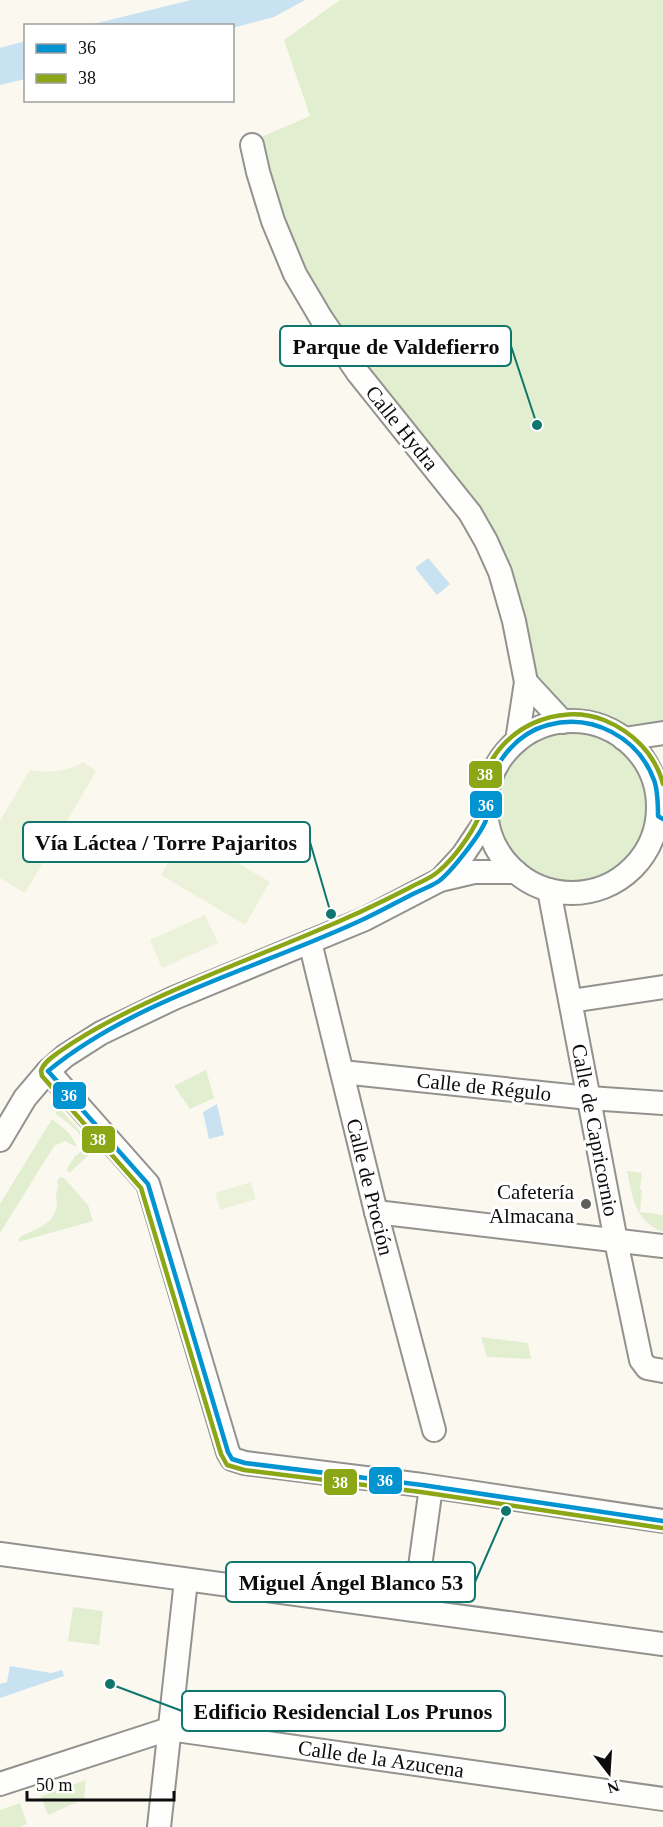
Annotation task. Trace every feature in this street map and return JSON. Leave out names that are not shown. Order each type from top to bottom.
[{"type":"street","name":"Calle Hydra","points":[[252,144],[273,221],[295,274],[358,373],[470,513],[500,572],[514,621],[526,682],[517,741]]},
{"type":"street","points":[[526,682],[563,722]]},
{"type":"street","points":[[563,722],[595,724],[611,730],[624,739],[659,771],[658,798],[661,818],[639,862],[614,883],[582,892],[566,893],[549,890],[532,883],[516,872],[496,848],[487,819],[486,802],[489,784],[495,768],[505,754],[517,741],[531,732],[547,725],[563,722]]},
{"type":"street","points":[[624,739],[663,733]]},
{"type":"street","points":[[440,880],[463,855],[487,819]]},
{"type":"street","points":[[0,1140],[25,1098],[48,1071],[65,1056],[101,1033],[174,998],[364,919],[440,880],[474,872],[516,872]]},
{"type":"street","name":"Calle de Capricornio","points":[[549,890],[641,1360],[655,1370]]},
{"type":"street","name":"Calle de Proción","points":[[310,942],[376,1212],[434,1431]]},
{"type":"street","points":[[571,1001],[663,987]]},
{"type":"street","points":[[48,1071],[148,1184],[232,1459],[245,1463],[663,1521]]},
{"type":"street","name":"Calle de Régulo","points":[[342,1072],[589,1098],[663,1103]]},
{"type":"street","points":[[376,1212],[663,1246]]},
{"type":"street","points":[[414,1610],[431,1487]]},
{"type":"street","points":[[0,1554],[663,1644]]},
{"type":"street","points":[[159,1827],[186,1580]]},
{"type":"street","name":"Calle de la Azucena","points":[[0,1785],[169,1729],[663,1799]]},
{"type":"green space","points":[[340,0],[663,0],[663,730],[633,732],[609,718],[557,707],[541,693],[532,670],[511,573],[329,315],[297,255],[275,197],[259,138],[310,116],[284,40]]},
{"type":"green space","points":[[571,731],[586,732],[600,737],[624,753],[640,777],[645,791],[645,821],[640,835],[624,859],[600,875],[586,880],[571,881],[556,880],[542,875],[518,859],[502,835],[497,821],[496,806],[497,791],[502,777],[518,753],[542,737],[556,732]]},
{"type":"green space","points":[[83,762],[96,771],[25,893],[0,878],[0,821],[30,770],[57,771]]},
{"type":"green space","points":[[186,833],[270,882],[245,925],[161,875]]},
{"type":"green space","points":[[205,915],[218,943],[162,968],[150,940]]},
{"type":"green space","points":[[206,1070],[214,1098],[190,1109],[174,1086]]},
{"type":"green space","points":[[59,1110],[94,1147],[94,1150],[69,1173],[67,1169],[75,1156],[84,1150],[84,1144],[75,1129],[56,1114]]},
{"type":"green space","points":[[52,1119],[69,1133],[77,1146],[65,1141],[54,1146],[0,1233],[0,1204]]},
{"type":"green space","points":[[627,1171],[642,1173],[640,1212],[663,1215],[663,1232],[653,1227],[640,1215],[633,1199]]},
{"type":"green space","points":[[60,1177],[64,1178],[88,1205],[93,1221],[18,1242],[20,1237],[47,1223],[54,1215],[57,1205],[57,1181]]},
{"type":"green space","points":[[251,1182],[256,1199],[220,1210],[215,1193]]},
{"type":"green space","points":[[481,1337],[528,1343],[531,1359],[487,1357]]},
{"type":"green space","points":[[73,1607],[103,1611],[99,1645],[68,1641]]},
{"type":"green space","points":[[86,1780],[84,1799],[48,1815],[41,1796]]},
{"type":"green space","points":[[20,1803],[27,1824],[20,1827],[0,1827],[0,1810]]},
{"type":"water","points":[[191,0],[305,0],[274,17],[234,28],[234,24],[93,24]]},
{"type":"water","points":[[24,41],[24,79],[0,85],[0,48]]},
{"type":"water","points":[[428,558],[450,584],[437,595],[415,568]]},
{"type":"water","points":[[217,1104],[224,1135],[209,1139],[203,1112]]},
{"type":"water","points":[[10,1666],[51,1673],[62,1670],[64,1676],[0,1698],[0,1684],[7,1682]]},
{"type":"transit line","name":"38","points":[[662,1528],[421,1492],[244,1470],[227,1465],[221,1454],[141,1188],[42,1076],[41,1071],[46,1063],[59,1052],[120,1016],[197,980],[350,917],[433,876],[456,853],[475,826],[479,817],[482,785],[493,758],[504,744],[533,723],[568,714],[586,715],[615,725],[641,745],[654,763],[663,784]]},
{"type":"transit line","name":"36","points":[[663,819],[658,816],[656,789],[647,765],[625,741],[612,732],[581,722],[565,722],[536,729],[514,744],[505,754],[488,789],[487,818],[483,826],[451,870],[439,881],[326,936],[161,1003],[83,1045],[48,1071],[148,1184],[232,1459],[245,1463],[422,1485],[663,1521]]},
{"type":"place","name":"Parque de Valdefierro","points":[[537,425]]},
{"type":"place","name":"Vía Láctea / Torre Pajaritos","points":[[331,914]]},
{"type":"place","name":"Cafetería Almacana","points":[[586,1204]]},
{"type":"place","name":"Miguel Ángel Blanco 53","points":[[506,1511]]},
{"type":"place","name":"Edificio Residencial Los Prunos","points":[[110,1684]]}]
